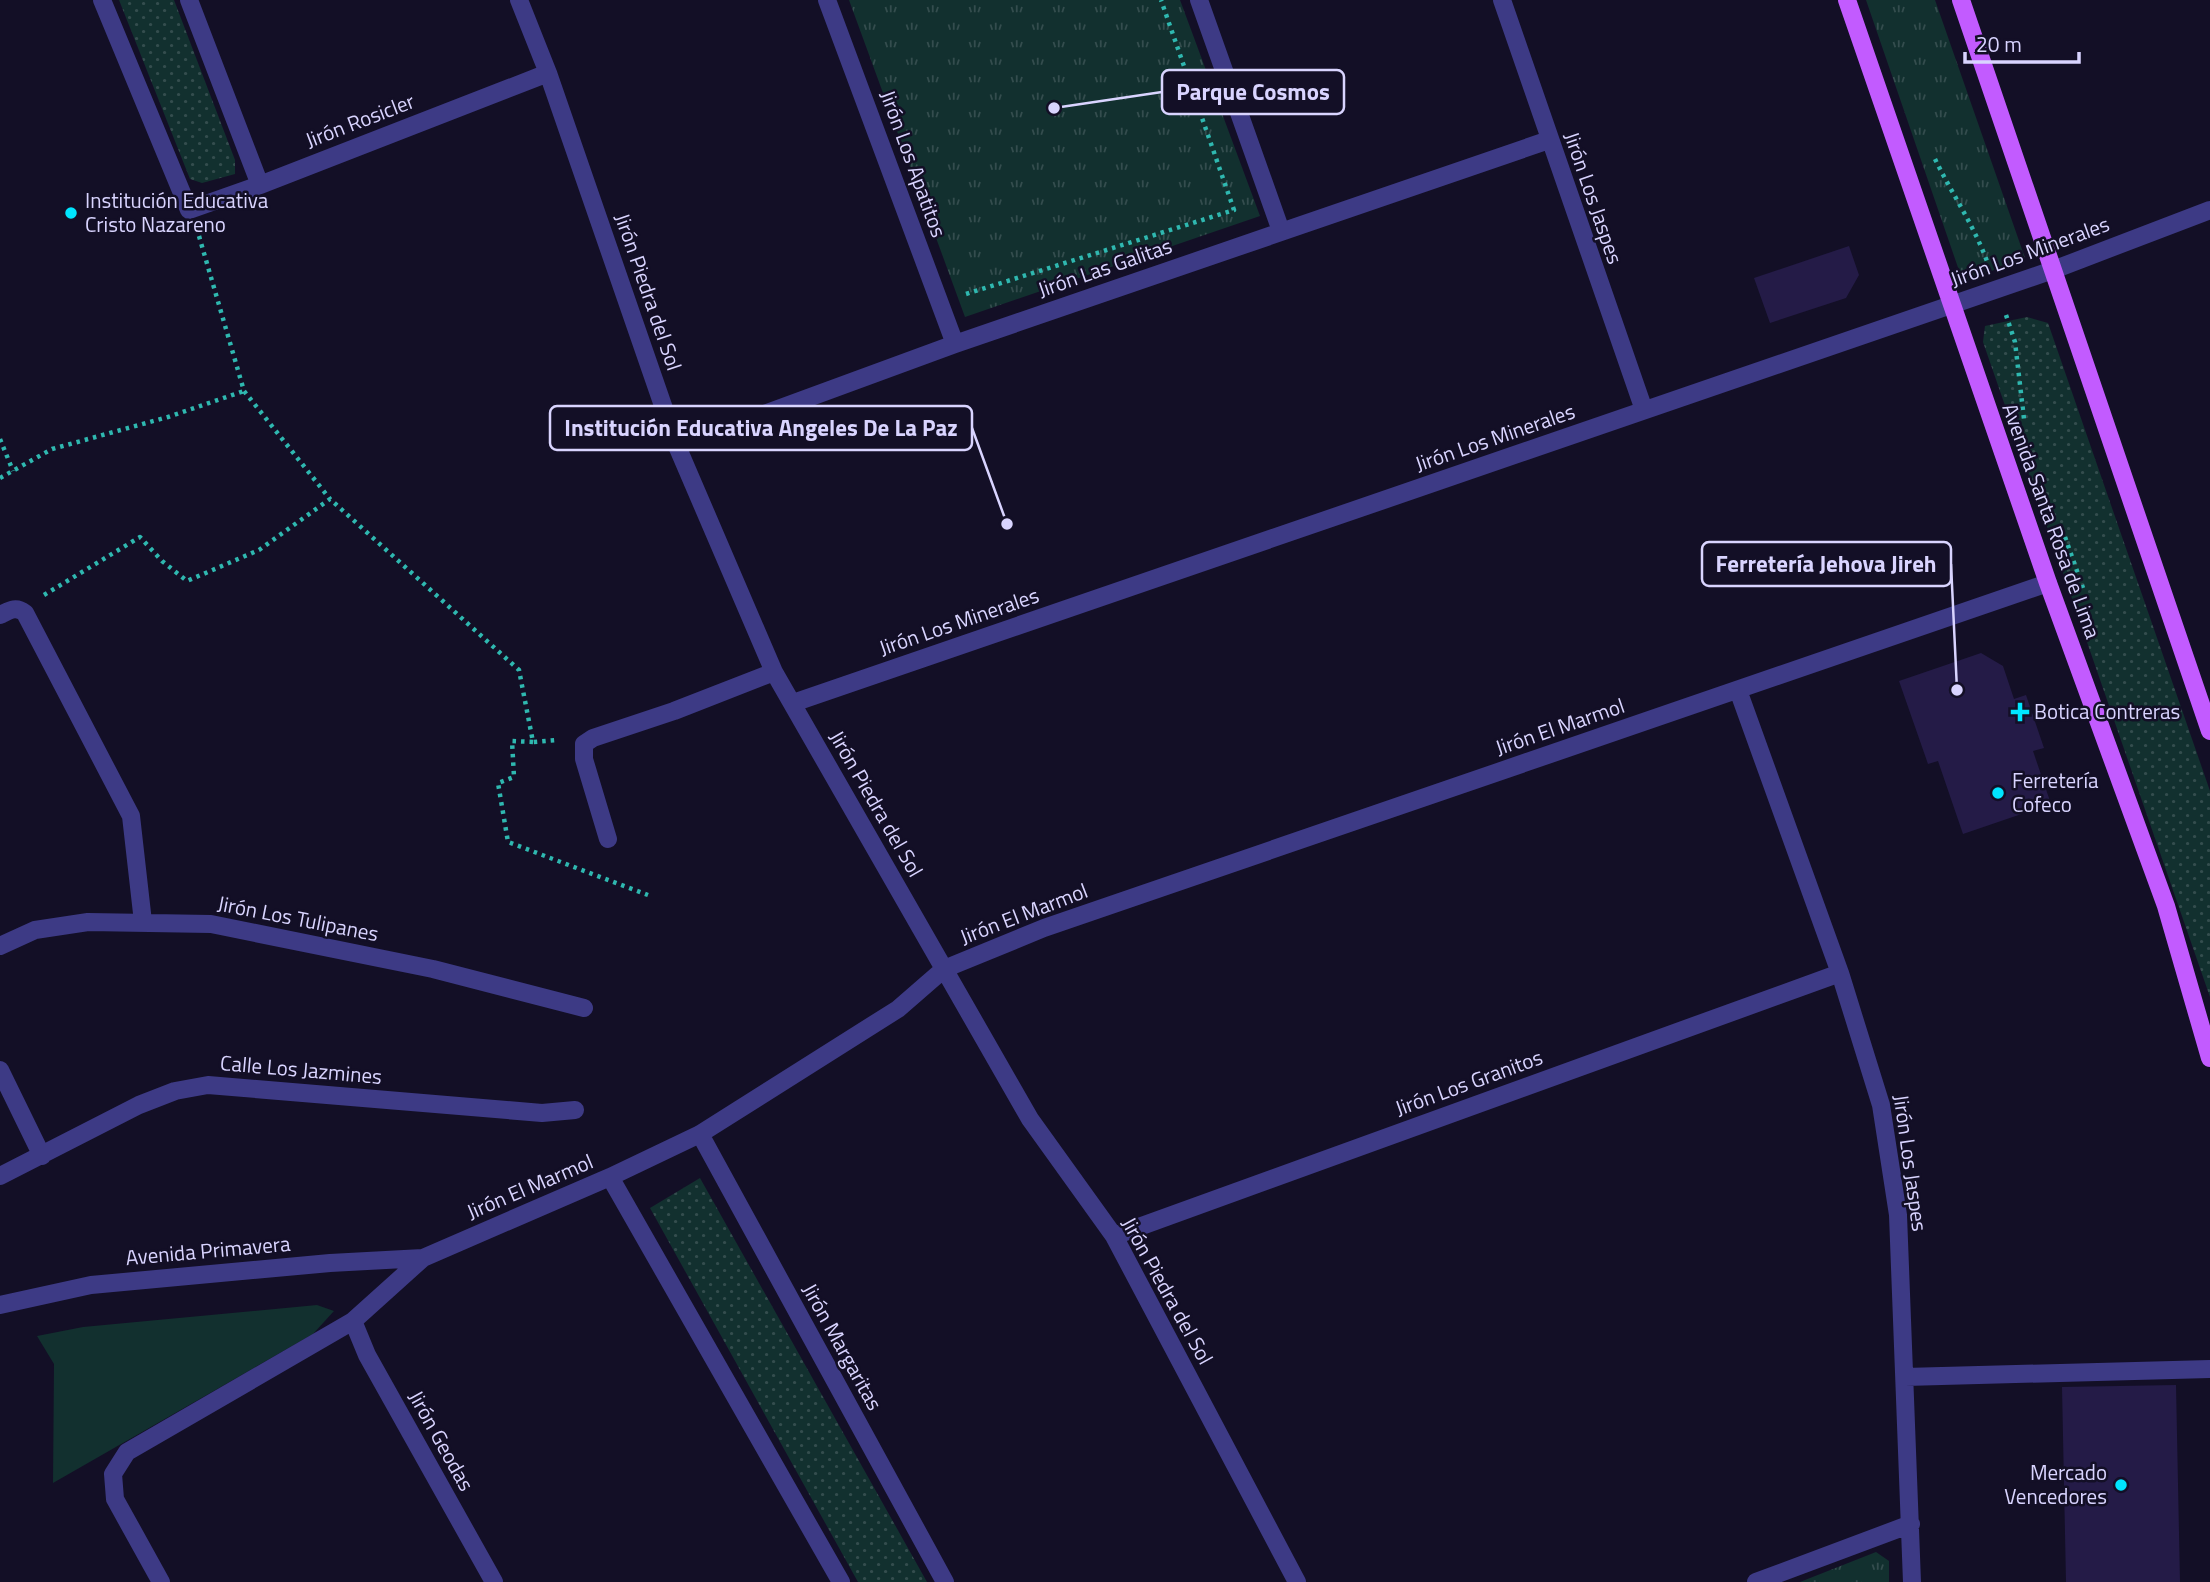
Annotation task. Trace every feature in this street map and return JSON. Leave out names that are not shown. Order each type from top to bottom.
[{"type":"main road","name":"Avenida Santa Rosa de Lima","points":[[1847,0],[2048,583],[2166,906],[2210,1058]]},
{"type":"main road","points":[[1961,0],[2210,731]]},
{"type":"street","points":[[102,0],[190,210]]},
{"type":"street","points":[[189,0],[260,185]]},
{"type":"street","name":"Jirón Piedra del Sol","points":[[519,0],[548,73],[677,446],[774,672],[1030,1119],[1114,1236],[1297,1582]]},
{"type":"street","name":"Jirón Los Apatitos","points":[[827,0],[955,344]]},
{"type":"street","points":[[1199,0],[1281,231]]},
{"type":"street","name":"Jirón Los Jaspes","points":[[1502,0],[1644,410]]},
{"type":"street","name":"Jirón Rosicler","points":[[190,210],[548,73]]},
{"type":"street","name":"Jirón Las Galitas","points":[[677,446],[955,344],[1549,140]]},
{"type":"street","name":"Jirón Los Minerales","points":[[793,704],[2053,270],[2210,210]]},
{"type":"street","name":"Jirón El Marmol","points":[[161,1582],[115,1499],[113,1474],[127,1452],[353,1321],[423,1258],[610,1177],[700,1134],[898,1010],[944,969],[1044,928],[2048,583]]},
{"type":"street","points":[[0,615],[13,609],[20,609],[25,613],[131,816],[143,922]]},
{"type":"street","points":[[608,839],[584,759],[584,744],[593,738],[674,711],[774,672]]},
{"type":"street","name":"Jirón Los Jaspes","points":[[1738,690],[1840,973],[1881,1105],[1898,1215],[1912,1582]]},
{"type":"street","name":"Jirón Los Tulipanes","points":[[0,946],[34,930],[88,922],[211,924],[433,969],[584,1008]]},
{"type":"street","name":"Jirón Los Granitos","points":[[1114,1236],[1840,973]]},
{"type":"street","points":[[0,1070],[42,1156]]},
{"type":"street","name":"Calle Los Jazmines","points":[[0,1176],[139,1105],[175,1091],[208,1085],[542,1113],[575,1110]]},
{"type":"street","name":"Jirón Margaritas","points":[[700,1134],[945,1582]]},
{"type":"street","points":[[610,1177],[841,1582]]},
{"type":"street","name":"Avenida Primavera","points":[[0,1305],[91,1285],[330,1263],[423,1258]]},
{"type":"street","name":"Jirón Geodas","points":[[353,1321],[367,1355],[494,1582]]},
{"type":"street","points":[[1905,1377],[2210,1369]]},
{"type":"street","points":[[1756,1582],[1911,1524]]},
{"type":"path","points":[[962,295],[1234,209],[1161,0]]},
{"type":"path","points":[[1931,150],[1982,248],[1997,289],[2015,342],[2024,418],[2028,430]]},
{"type":"path","points":[[190,210],[244,391],[330,499],[519,670],[533,742]]},
{"type":"path","points":[[0,478],[52,449],[244,391]]},
{"type":"path","points":[[0,439],[13,471]]},
{"type":"path","points":[[20,609],[140,537],[162,561],[187,581],[259,550],[330,499]]},
{"type":"path","points":[[2064,532],[2086,596]]},
{"type":"path","points":[[593,738],[512,741],[514,777],[498,783],[508,842],[648,894]]},
{"type":"green space","points":[[119,0],[174,0],[235,160],[235,174],[202,183],[190,179]]},
{"type":"green space","points":[[849,0],[1180,0],[1260,216],[965,317]]},
{"type":"green space","points":[[1866,0],[1935,0],[2025,258],[1963,282]]},
{"type":"green space","points":[[2027,317],[2048,323],[2210,791],[2210,997],[1983,342],[1985,326]]},
{"type":"green space","points":[[700,1178],[927,1582],[858,1582],[650,1208]]},
{"type":"green space","points":[[317,1305],[334,1311],[313,1334],[53,1483],[54,1364],[37,1336],[83,1327]]},
{"type":"green space","points":[[1876,1552],[1889,1561],[1889,1582],[1800,1582]]},
{"type":"building","points":[[1849,246],[1859,275],[1846,298],[1770,323],[1754,278]]},
{"type":"building","points":[[1981,653],[2003,666],[2014,699],[2026,695],[2044,748],[2033,751],[2051,804],[1963,834],[1938,761],[1928,764],[1899,681]]},
{"type":"building","name":"Mercado Vencedores","points":[[2176,1385],[2180,1582],[2066,1582],[2062,1387]]},
{"type":"place","name":"Parque Cosmos","points":[[1054,108]]},
{"type":"place","name":"Institución Educativa Cristo Nazareno","points":[[71,213]]},
{"type":"place","name":"Institución Educativa Angeles De La Paz","points":[[1007,524]]},
{"type":"place","name":"Ferretería Jehova Jireh","points":[[1957,690]]},
{"type":"place","name":"Botica Contreras","points":[[2020,712]]},
{"type":"place","name":"Ferretería Cofeco","points":[[1998,793]]},
{"type":"place","name":"Mercado Vencedores","points":[[2121,1485]]}]
